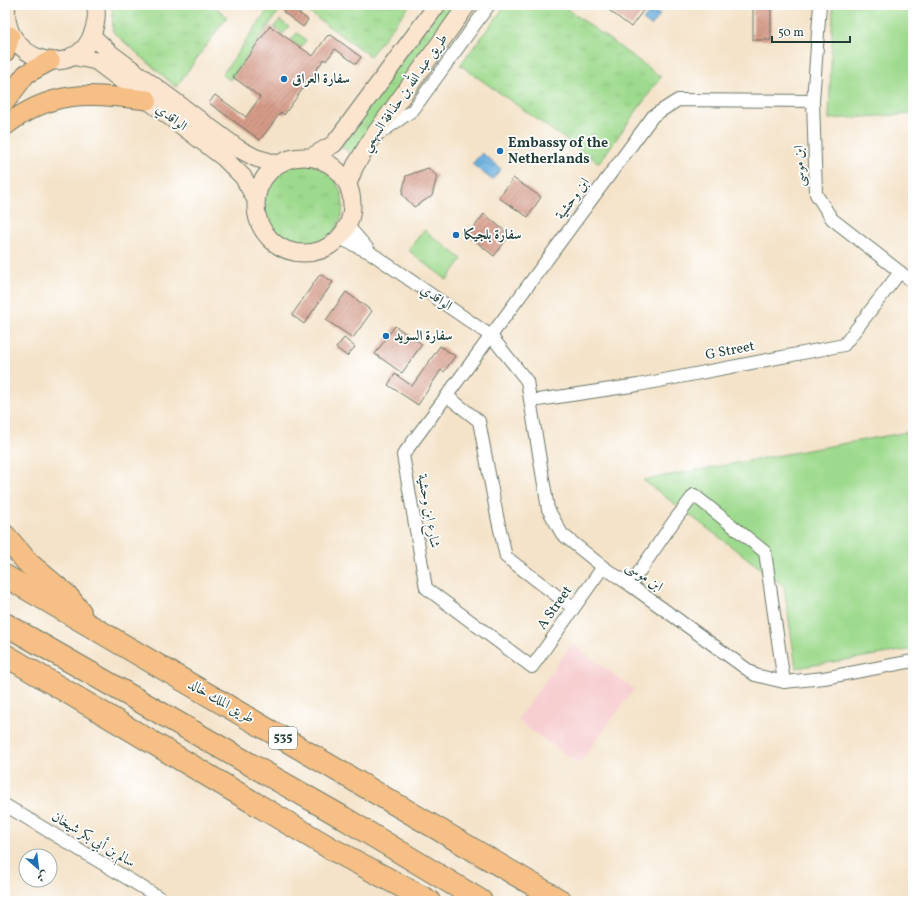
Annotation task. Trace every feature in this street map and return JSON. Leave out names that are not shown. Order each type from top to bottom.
[{"type":"highway","points":[[5,536],[29,564],[66,595],[96,629]]},
{"type":"highway","name":"طريق الملك خالد","points":[[5,576],[560,901]]},
{"type":"highway","points":[[5,624],[342,817],[481,901]]},
{"type":"highway","points":[[5,656],[330,848],[424,899]]},
{"type":"main road","points":[[5,102],[26,74],[50,62]]},
{"type":"main road","points":[[5,126],[44,102],[73,96],[101,95],[147,100]]},
{"type":"street","points":[[7,5],[5,11],[7,44],[17,47],[26,55],[38,60],[50,62],[62,60],[72,56],[80,51],[92,36],[96,23],[95,5]]},
{"type":"street","name":"طريق عبد الله بن حذافة السهمي","points":[[312,157],[334,144],[437,5]]},
{"type":"street","name":"طريق عبد الله بن حذافة السهمي","points":[[348,184],[355,166],[372,138],[467,5]]},
{"type":"street","points":[[372,138],[413,110],[489,5]]},
{"type":"street","name":"ابن موسى","points":[[820,5],[813,101],[816,194],[832,219],[913,282]]},
{"type":"street","name":"الواقدي","points":[[92,36],[110,54],[239,149],[256,158],[277,164]]},
{"type":"street","name":"الواقدي","points":[[72,56],[96,61],[224,158],[243,177],[255,198]]},
{"type":"street","name":"ابن وحشية","points":[[491,336],[653,116],[678,100],[813,101]]},
{"type":"street","points":[[294,157],[312,157],[327,162],[339,171],[348,184],[352,198],[352,212],[343,232],[327,248],[313,253],[297,253],[282,249],[270,240],[261,228],[256,213],[255,198],[262,179],[277,164],[294,157]]},
{"type":"street","name":"الواقدي","points":[[343,232],[491,336]]},
{"type":"street","name":"G Street","points":[[531,401],[638,385],[844,344],[900,272]]},
{"type":"street","name":"ابن موسى","points":[[491,336],[527,381],[548,509],[562,534],[603,567],[755,675],[784,682],[824,678],[913,661]]},
{"type":"street","name":"شارع ابن وحشية","points":[[491,336],[403,455],[426,588],[532,667]]},
{"type":"street","points":[[446,396],[479,421],[506,557],[573,608]]},
{"type":"street","points":[[630,585],[674,521],[694,495],[765,552],[784,682]]},
{"type":"street","name":"A Street","points":[[532,667],[603,567]]},
{"type":"street","name":"سالم بن أبي بكر شيخان","points":[[5,805],[165,901]]},
{"type":"shaded area","points":[[572,644],[634,689],[579,764],[517,720]]},
{"type":"green space","points":[[112,5],[213,5],[227,17],[176,87],[113,32]]},
{"type":"green space","points":[[271,5],[283,5],[230,80],[222,75]]},
{"type":"green space","points":[[299,5],[410,5],[370,56]]},
{"type":"green space","points":[[441,5],[449,5],[454,17],[354,156],[340,146]]},
{"type":"green space","points":[[506,5],[562,5],[661,77],[599,163],[460,65]]},
{"type":"green space","points":[[833,5],[913,5],[913,114],[829,119]]},
{"type":"green space","points":[[280,20],[289,27],[283,34],[274,27]]},
{"type":"green space","points":[[297,33],[306,40],[301,47],[291,40]]},
{"type":"green space","points":[[302,164],[318,167],[331,176],[340,189],[343,205],[340,221],[331,234],[318,243],[302,246],[286,243],[273,234],[264,221],[261,205],[264,189],[273,176],[286,167]]},
{"type":"green space","points":[[424,230],[462,259],[447,280],[408,250]]},
{"type":"green space","points":[[913,431],[913,649],[796,668],[784,586],[643,480]]},
{"type":"water","points":[[652,9],[660,15],[651,26],[643,20]]},
{"type":"water","points":[[482,153],[501,169],[492,180],[472,164]]},
{"type":"building","points":[[288,5],[308,20],[303,27],[283,12]]},
{"type":"building","points":[[602,5],[647,5],[631,27]]},
{"type":"building","points":[[753,5],[771,5],[771,40],[753,40]]},
{"type":"building","points":[[270,26],[313,56],[327,36],[331,35],[361,57],[356,64],[335,49],[326,61],[324,59],[284,115],[281,112],[260,140],[209,103],[215,95],[246,117],[260,97],[233,77]]},
{"type":"building","points":[[428,168],[437,176],[432,196],[414,207],[402,194],[406,176]]},
{"type":"building","points":[[513,178],[541,197],[528,217],[499,198]]},
{"type":"building","points":[[484,214],[510,235],[494,256],[468,235]]},
{"type":"building","points":[[320,274],[333,282],[304,324],[292,315]]},
{"type":"building","points":[[346,292],[372,311],[353,338],[326,320]]},
{"type":"building","points":[[395,326],[422,344],[402,373],[375,354]]},
{"type":"building","points":[[344,338],[355,347],[347,356],[336,348]]},
{"type":"building","points":[[440,346],[455,356],[444,372],[441,370],[418,405],[388,385],[395,374],[412,386]]},
{"type":"place","name":"سفارة العراق","points":[[284,79]]},
{"type":"place","name":"Embassy of the Netherlands","points":[[500,151]]},
{"type":"place","name":"سفارة بلجيكا","points":[[456,235]]},
{"type":"place","name":"سفارة السويد","points":[[386,336]]}]
